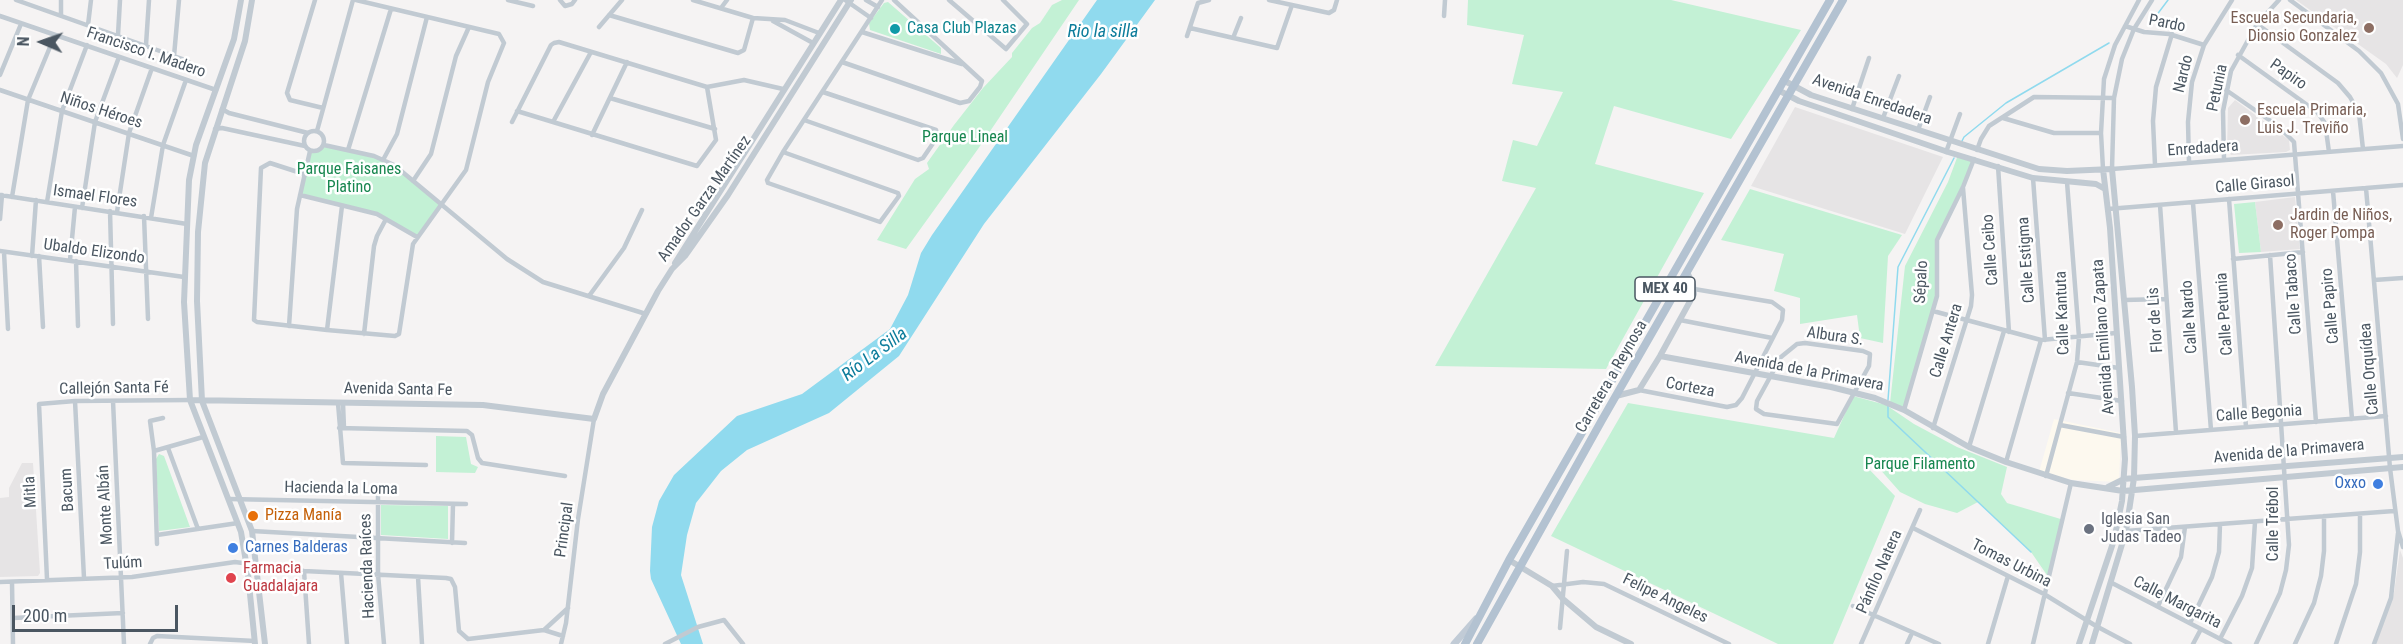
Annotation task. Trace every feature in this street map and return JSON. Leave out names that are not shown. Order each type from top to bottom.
[{"type":"main road","name":"Carretera a Reynosa","points":[[1478,618],[1608,386],[1830,0]]},
{"type":"main road","name":"Carretera a Reynosa","points":[[1477,644],[1602,420],[1844,0]]},
{"type":"main road","points":[[1602,420],[1609,403],[1608,386]]},
{"type":"main road","points":[[1454,644],[1478,618]]},
{"type":"main road","name":"MEX 40","points":[[1465,644],[1478,618]]},
{"type":"street","points":[[16,0],[31,2],[188,61]]},
{"type":"street","points":[[61,15],[62,0]]},
{"type":"street","points":[[88,25],[91,0]]},
{"type":"street","points":[[118,35],[120,0]]},
{"type":"street","points":[[146,45],[149,0]]},
{"type":"street","points":[[174,56],[179,0]]},
{"type":"street","points":[[150,644],[153,638],[255,642],[246,562],[238,523],[190,400],[184,277],[189,180],[194,156],[237,31],[241,0]]},
{"type":"street","points":[[252,0],[245,41],[205,163],[201,194],[197,278],[198,342],[202,401],[252,531],[265,644]]},
{"type":"street","points":[[315,0],[287,93],[290,100],[323,108]]},
{"type":"street","points":[[304,174],[270,164],[261,168],[253,316],[257,322],[289,326],[364,334],[395,336],[399,334],[411,252],[417,237],[466,171],[488,82],[504,46],[504,39],[499,34],[354,0],[317,131]]},
{"type":"street","points":[[508,0],[533,6]]},
{"type":"street","points":[[560,0],[565,6],[572,4],[575,0]]},
{"type":"street","points":[[599,27],[622,0]]},
{"type":"street","points":[[693,0],[753,18],[785,20],[819,33]]},
{"type":"street","points":[[721,8],[727,0]]},
{"type":"street","points":[[866,0],[878,7]]},
{"type":"street","points":[[783,152],[899,194],[880,222],[768,183],[767,180],[783,152],[882,0]]},
{"type":"street","points":[[842,63],[965,103],[980,87],[982,81],[894,0]]},
{"type":"street","points":[[949,0],[1006,49],[1027,24],[1003,0]]},
{"type":"street","points":[[1187,36],[1198,3],[1209,0]]},
{"type":"street","points":[[1269,0],[1332,12],[1337,0]]},
{"type":"street","points":[[1444,0],[1444,16]]},
{"type":"street","name":"Avenida Emiliano Zapata","points":[[2079,644],[2109,559],[2124,480],[2120,368],[2101,133],[2107,67],[2132,10],[2139,0]]},
{"type":"street","name":"Avenida Emiliano Zapata","points":[[2092,644],[2096,626],[2112,584],[2126,531],[2134,478],[2135,436],[2112,169],[2114,98],[2122,58],[2134,29],[2152,0]]},
{"type":"street","name":"Nardo","points":[[2189,162],[2189,96],[2204,45],[2232,0]]},
{"type":"street","name":"Petunia","points":[[2224,160],[2223,126],[2226,90],[2238,55],[2257,24],[2279,0]]},
{"type":"street","points":[[2290,0],[2359,51],[2381,72],[2398,104],[2403,139]]},
{"type":"street","points":[[846,1],[871,18]]},
{"type":"street","name":"Amador Garza Martínez","points":[[594,419],[603,394],[681,250],[819,33],[846,1]]},
{"type":"street","name":"Amador Garza Martínez","points":[[672,269],[685,256],[728,195],[846,1]]},
{"type":"street","points":[[1190,28],[1277,48],[1292,5]]},
{"type":"street","points":[[348,150],[391,9]]},
{"type":"street","points":[[609,15],[738,53],[744,50],[753,18]]},
{"type":"street","name":"Francisco I. Madero","points":[[0,16],[216,90]]},
{"type":"street","points":[[383,160],[397,134],[427,17]]},
{"type":"street","points":[[1233,38],[1241,18]]},
{"type":"street","points":[[773,21],[813,43]]},
{"type":"street","points":[[0,75],[21,24]]},
{"type":"street","points":[[2257,24],[2338,83],[2350,97],[2359,113],[2363,149]]},
{"type":"street","name":"Pardo","points":[[2125,26],[2172,34],[2204,45]]},
{"type":"street","points":[[413,181],[431,154],[456,56],[469,27]]},
{"type":"street","points":[[862,32],[964,65]]},
{"type":"street","points":[[2155,165],[2152,121],[2156,87],[2172,34]]},
{"type":"street","points":[[12,196],[28,100],[55,35]]},
{"type":"street","points":[[512,122],[551,45],[559,42],[707,87],[744,80],[783,89]]},
{"type":"street","points":[[47,202],[62,111],[87,45]]},
{"type":"street","points":[[553,122],[591,52]]},
{"type":"street","name":"Papiro","points":[[2238,55],[2317,112],[2325,123],[2329,152]]},
{"type":"street","points":[[82,208],[95,122],[119,57]]},
{"type":"street","points":[[1852,109],[1869,58]]},
{"type":"street","points":[[592,135],[627,62]]},
{"type":"street","points":[[117,212],[129,133],[152,68]]},
{"type":"street","points":[[1883,118],[1899,76]]},
{"type":"street","points":[[151,218],[163,145],[186,80]]},
{"type":"street","name":"Avenida Enredadera","points":[[1783,80],[1793,87],[1852,109],[2039,169],[2067,171],[2112,169]]},
{"type":"street","points":[[517,111],[697,166],[715,142],[715,129],[707,87]]},
{"type":"street","name":"Niños Héroes","points":[[0,90],[194,156]]},
{"type":"street","name":"Avenida Enredadera","points":[[1778,90],[1788,96],[1947,152],[2032,178],[2096,184],[2105,189]]},
{"type":"street","name":"Calle Tabaco","points":[[2226,90],[2290,136],[2294,142],[2316,422]]},
{"type":"street","points":[[804,120],[921,160],[938,133],[822,92]]},
{"type":"street","points":[[1970,158],[1973,148],[1986,129],[2038,96],[2114,98]]},
{"type":"street","points":[[1918,130],[1930,97]]},
{"type":"street","points":[[610,98],[715,129]]},
{"type":"street","points":[[222,109],[229,113],[308,133],[317,131]]},
{"type":"street","points":[[1947,152],[1953,142],[1960,114]]},
{"type":"street","points":[[2003,118],[2054,133],[2101,133]]},
{"type":"street","points":[[272,139],[276,125]]},
{"type":"street","points":[[215,129],[222,128],[305,146]]},
{"type":"street","points":[[317,131],[324,138],[324,145]]},
{"type":"street","points":[[308,133],[304,140],[309,151]]},
{"type":"street","points":[[309,151],[316,151],[324,145],[383,160],[413,181],[507,259],[543,282],[646,314]]},
{"type":"street","name":"Enredadera","points":[[2112,169],[2403,146]]},
{"type":"street","points":[[289,326],[300,195],[309,151]]},
{"type":"street","name":"Sépalo","points":[[1904,410],[1937,296],[1937,240],[1963,187],[1970,158]]},
{"type":"street","name":"Calle Ceibo","points":[[1969,447],[2007,331],[1998,166]]},
{"type":"street","name":"Calle Estigma","points":[[2006,462],[2043,340],[2032,178]]},
{"type":"street","points":[[189,180],[194,190],[201,194]]},
{"type":"street","name":"Calle Kantuta","points":[[2046,476],[2077,362],[2079,337],[2067,182]]},
{"type":"street","name":"Calle Girasol","points":[[2108,209],[2403,185]]},
{"type":"street","name":"Calle Antera","points":[[1933,428],[1971,306],[1972,282],[1963,187]]},
{"type":"street","name":"Calle Orquídea","points":[[2366,188],[2394,511],[2403,547]]},
{"type":"street","name":"Calle Papiro","points":[[2333,191],[2352,419]]},
{"type":"street","points":[[0,219],[1,195]]},
{"type":"street","name":"Ismael Flores","points":[[1,195],[187,224]]},
{"type":"street","points":[[300,195],[365,210],[417,237]]},
{"type":"street","name":"Calle Petunia","points":[[2229,199],[2246,427]]},
{"type":"street","points":[[32,256],[36,200]]},
{"type":"street","name":"Calle Nardo","points":[[2193,203],[2211,430]]},
{"type":"street","points":[[327,330],[342,206]]},
{"type":"street","name":"Flor de Lis","points":[[2160,206],[2176,432]]},
{"type":"street","points":[[70,260],[75,207]]},
{"type":"street","points":[[589,296],[624,248],[642,210]]},
{"type":"street","points":[[110,211],[112,324]]},
{"type":"street","points":[[144,216],[148,319]]},
{"type":"street","points":[[364,334],[374,246],[386,219]]},
{"type":"street","points":[[2,252],[8,329]]},
{"type":"street","name":"Ubaldo Elizondo","points":[[2,252],[184,277]]},
{"type":"street","points":[[2233,259],[2303,252]]},
{"type":"street","name":"Calle Trébol","points":[[2256,644],[2269,621],[2283,582],[2289,545],[2270,255]]},
{"type":"street","points":[[39,256],[43,327]]},
{"type":"street","points":[[76,261],[78,326]]},
{"type":"street","points":[[1616,396],[1627,395],[1639,390],[1660,356],[1692,297],[1694,289],[1688,274]]},
{"type":"street","points":[[2374,280],[2403,278]]},
{"type":"street","points":[[1694,289],[1772,302],[1783,310],[1782,320],[1754,374]]},
{"type":"street","points":[[2124,300],[2166,299]]},
{"type":"street","points":[[1934,311],[2043,340],[2116,333]]},
{"type":"street","points":[[1680,320],[1772,338]]},
{"type":"street","points":[[186,343],[198,342]]},
{"type":"street","name":"Albura S.","points":[[1768,376],[1781,357],[1797,344],[1805,343],[1863,351],[1870,354],[1871,362],[1855,392]]},
{"type":"street","name":"Avenida de la Primavera","points":[[1660,356],[1855,392],[1890,403],[1969,447],[2006,462],[2071,483],[2122,491],[2403,467]]},
{"type":"street","points":[[2077,362],[2120,368]]},
{"type":"street","name":"Corteza","points":[[1639,390],[1727,407],[1736,405],[1742,398],[1754,374]]},
{"type":"street","points":[[1768,376],[1756,409],[1764,414],[1837,424],[1855,392]]},
{"type":"street","points":[[2068,393],[2122,401]]},
{"type":"street","name":"Avenida Santa Fe","points":[[190,400],[483,405],[594,419]]},
{"type":"street","name":"Callejón Santa Fé","points":[[39,404],[75,401],[190,400]]},
{"type":"street","name":"Bacum","points":[[75,401],[84,578]]},
{"type":"street","name":"Monte Albán","points":[[113,401],[124,644]]},
{"type":"street","points":[[340,403],[341,461],[345,464],[426,465]]},
{"type":"street","name":"Mitla","points":[[39,404],[47,579]]},
{"type":"street","name":"Calle Begonia","points":[[2135,436],[2386,416]]},
{"type":"street","points":[[157,544],[154,451],[150,422],[163,418]]},
{"type":"street","name":"Principal","points":[[561,644],[594,419]]},
{"type":"street","points":[[2060,425],[2124,437]]},
{"type":"street","points":[[341,428],[470,432],[480,461],[566,476]]},
{"type":"street","points":[[154,451],[203,436]]},
{"type":"street","points":[[168,448],[198,529]]},
{"type":"street","name":"Avenida de la Primavera","points":[[2107,487],[2134,478],[2403,457]]},
{"type":"street","points":[[2032,644],[2071,483]]},
{"type":"street","name":"Hacienda Raíces","points":[[378,487],[378,574],[384,644]]},
{"type":"street","name":"Hacienda la Loma","points":[[229,499],[466,504]]},
{"type":"street","points":[[452,543],[453,504]]},
{"type":"street","name":"Pánfilo Natera","points":[[1861,644],[1920,510]]},
{"type":"street","points":[[2126,531],[2394,511]]},
{"type":"street","points":[[2336,644],[2356,584],[2360,552],[2360,514]]},
{"type":"street","points":[[2295,644],[2314,603],[2321,576],[2324,516]]},
{"type":"street","points":[[2220,639],[2242,596],[2252,568],[2255,522]]},
{"type":"street","points":[[157,535],[238,523]]},
{"type":"street","points":[[2190,622],[2212,577],[2219,552],[2220,524]]},
{"type":"street","points":[[2158,606],[2181,557],[2185,527]]},
{"type":"street","name":"Tomas Urbina","points":[[1913,528],[2044,594],[2130,644]]},
{"type":"street","points":[[252,531],[465,543]]},
{"type":"street","points":[[2374,644],[2391,598],[2398,531]]},
{"type":"street","points":[[1560,628],[1567,551]]},
{"type":"street","points":[[1509,560],[1552,586],[1563,599],[1596,627],[1631,644]]},
{"type":"street","name":"Tulúm","points":[[0,582],[121,577],[246,562],[304,571],[451,579],[456,587],[461,635],[468,639],[489,636]]},
{"type":"street","points":[[304,571],[309,644]]},
{"type":"street","points":[[341,573],[347,644]]},
{"type":"street","points":[[1988,644],[2008,576]]},
{"type":"street","points":[[418,577],[422,644]]},
{"type":"street","points":[[12,582],[13,644]]},
{"type":"street","name":"Felipe Angeles","points":[[1552,586],[1595,582],[1613,587],[1729,644]]},
{"type":"street","name":"Calle Margarita","points":[[2112,584],[2230,644]]},
{"type":"street","points":[[1853,606],[1939,644]]},
{"type":"street","points":[[544,630],[568,608]]},
{"type":"street","points":[[13,618],[123,613]]},
{"type":"street","points":[[665,644],[698,627],[722,620],[743,644]]},
{"type":"street","points":[[2193,644],[2201,629]]},
{"type":"street","points":[[487,644],[489,636],[544,630],[563,636]]},
{"type":"street","points":[[1907,644],[1912,633]]},
{"type":"shaded area","name":"Escuela Secundaria, Dionsio Gonzalez","points":[[2296,0],[2403,0],[2403,65],[2397,78],[2386,64]]},
{"type":"shaded area","name":"Escuela Primaria, Luis J. Treviño","points":[[2235,100],[2289,140],[2290,150],[2231,155],[2227,149],[2228,108]]},
{"type":"shaded area","points":[[1795,107],[1943,157],[1905,234],[1751,186]]},
{"type":"shaded area","name":"Jardin de Niños, Roger Pompa","points":[[2295,197],[2300,249],[2261,252],[2255,202]]},
{"type":"shaded area","points":[[2054,419],[2121,433],[2119,482],[2074,480],[2039,472]]},
{"type":"shaded area","points":[[22,463],[33,463],[40,573],[38,576],[0,577],[0,498],[9,497],[9,488]]},
{"type":"shaded area","points":[[2400,550],[2403,558],[2403,644],[2376,644],[2394,593]]},
{"type":"green space","name":"Parque Lineal","points":[[1062,0],[1079,0],[978,149],[906,249],[877,240],[915,179],[929,169],[927,163],[954,125],[983,88],[1012,57],[1012,53],[1032,28],[1040,23],[1052,5]]},
{"type":"green space","points":[[1468,0],[1671,0],[1801,30],[1731,139],[1614,106],[1595,164],[1704,193],[1606,369],[1435,366],[1536,188],[1502,181],[1513,140],[1537,146],[1563,92],[1512,84],[1524,35],[1467,25]]},
{"type":"green space","points":[[888,2],[941,48],[941,54],[870,30],[869,23],[884,3]]},
{"type":"green space","name":"Parque Faisanes Platino","points":[[324,145],[374,156],[394,165],[441,204],[417,237],[377,214],[300,195],[310,151],[316,151]]},
{"type":"green space","points":[[1958,155],[1974,159],[1939,235],[1937,296],[1904,410],[1890,403],[1905,266],[1948,182]]},
{"type":"green space","points":[[1750,189],[1902,235],[1888,256],[1883,343],[1860,338],[1857,315],[1800,324],[1800,298],[1774,291],[1784,254],[1721,240]]},
{"type":"green space","points":[[2255,202],[2261,252],[2239,253],[2234,204]]},
{"type":"green space","name":"Parque Filamento","points":[[1853,396],[1886,405],[1914,424],[1957,447],[2007,467],[2001,494],[2007,503],[2064,520],[2049,578],[2031,552],[1978,502],[1957,513],[1925,504],[1900,492],[1870,458],[1864,464],[1895,496],[1833,644],[1778,644],[1551,536],[1628,403],[1834,438]]},
{"type":"green space","points":[[436,436],[466,437],[471,464],[478,467],[475,473],[436,472]]},
{"type":"green space","points":[[159,454],[164,456],[190,527],[159,531],[156,459]]},
{"type":"green space","points":[[381,505],[448,506],[448,539],[381,535]]},
{"type":"water","name":"Rio la silla","points":[[1097,0],[1155,0],[1101,74],[984,224],[899,356],[829,413],[747,450],[721,471],[696,503],[687,535],[681,575],[703,644],[681,644],[651,579],[650,571],[652,527],[659,501],[674,475],[737,416],[802,394],[890,329],[908,295],[921,253],[932,235]]},
{"type":"waterway","points":[[2153,20],[2168,0]]},
{"type":"waterway","points":[[1961,143],[1964,137],[2006,103],[2109,43]]},
{"type":"waterway","points":[[1888,400],[1898,267],[1954,158]]},
{"type":"waterway","points":[[1888,405],[1888,417],[2031,552]]},
{"type":"place","name":"Escuela Secundaria, Dionsio Gonzalez","points":[[2369,28]]},
{"type":"place","name":"Casa Club Plazas","points":[[895,29]]},
{"type":"place","name":"Escuela Primaria, Luis J. Treviño","points":[[2245,120]]},
{"type":"place","name":"Jardin de Niños, Roger Pompa","points":[[2278,225]]},
{"type":"place","name":"Oxxo","points":[[2378,484]]},
{"type":"place","name":"Pizza Manía","points":[[253,516]]},
{"type":"place","name":"Iglesia San Judas Tadeo","points":[[2089,529]]},
{"type":"place","name":"Carnes Balderas","points":[[233,548]]},
{"type":"place","name":"Farmacia Guadalajara","points":[[231,578]]},
{"type":"water label","name":"Río La Silla","points":[[875,355]]}]
